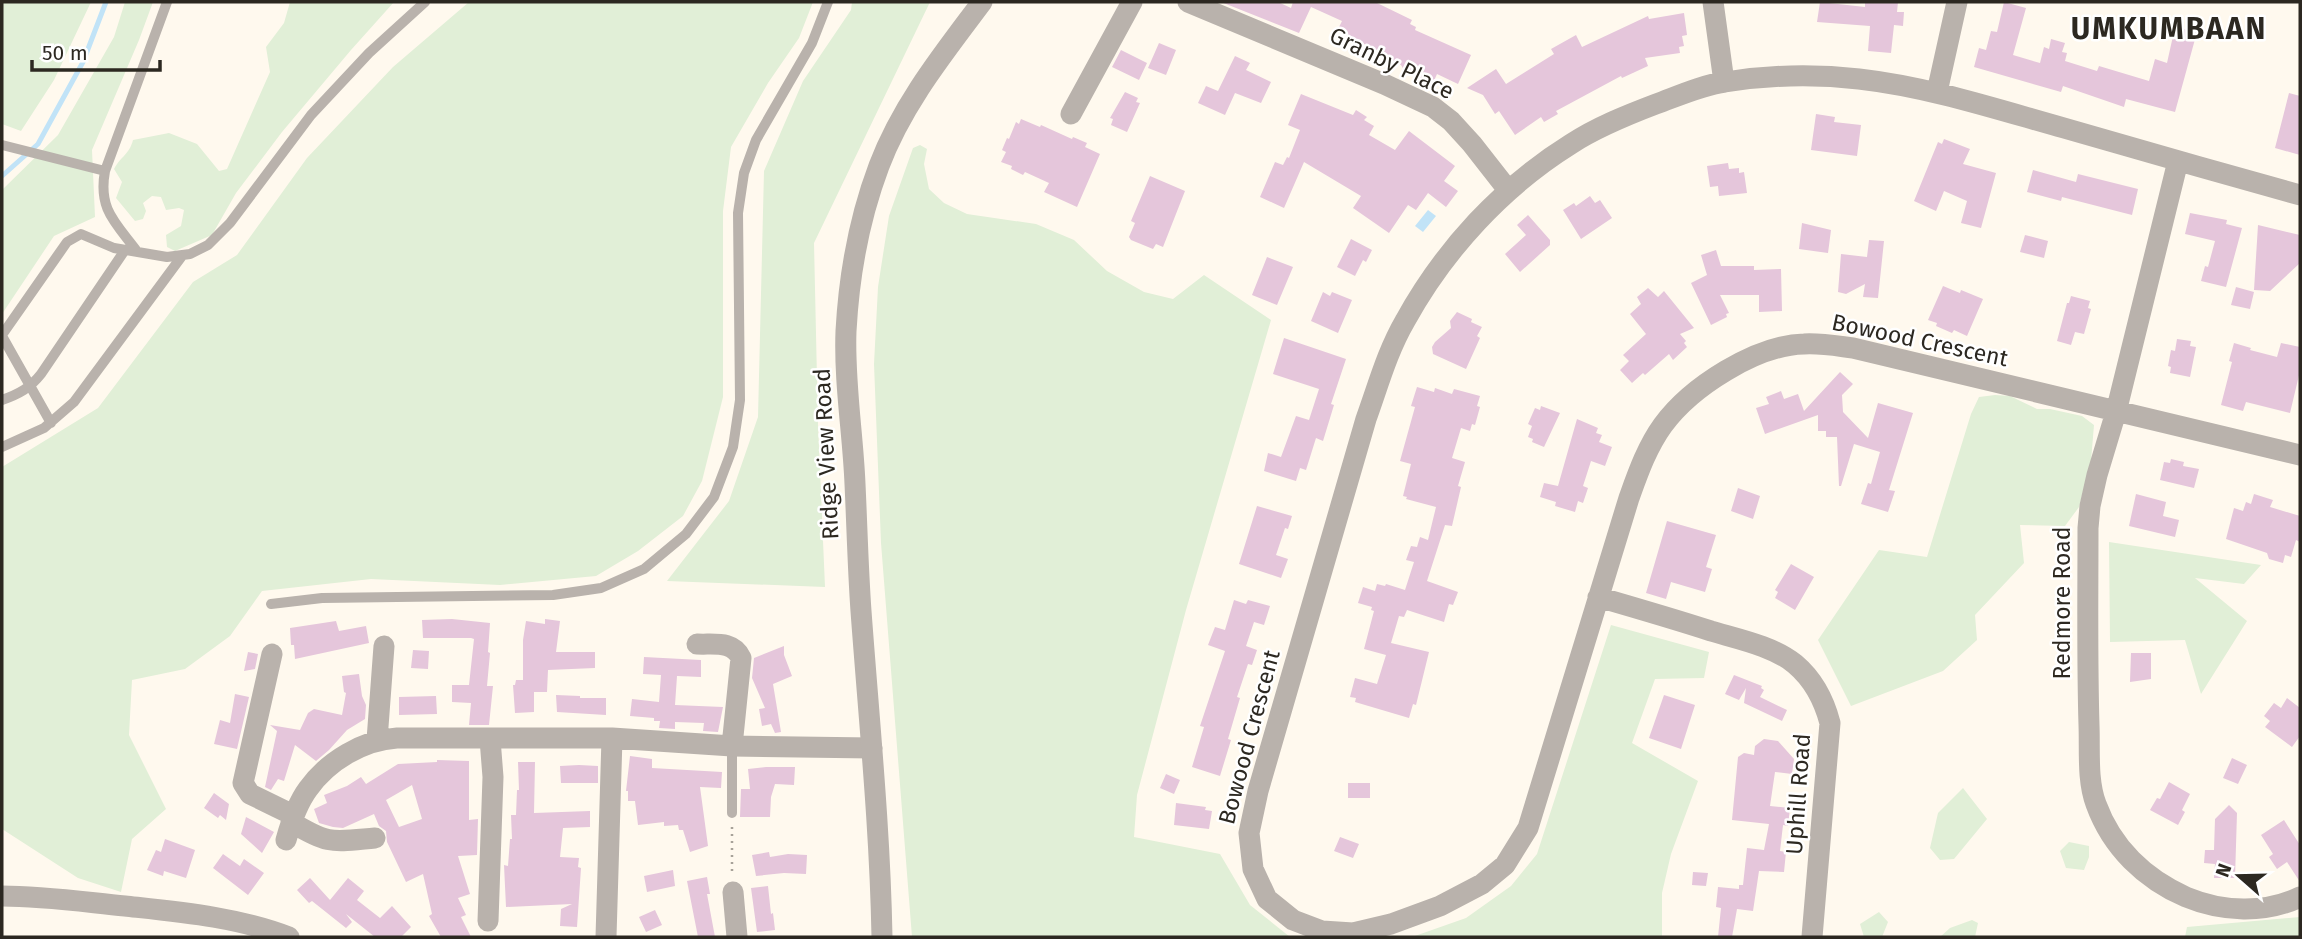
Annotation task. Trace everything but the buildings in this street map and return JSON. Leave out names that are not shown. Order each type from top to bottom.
[{"type":"street","name":"Ridge View Road","points":[[883,937],[848,391],[846,333],[851,278],[860,224],[879,166],[900,120],[924,79],[982,2]]},
{"type":"street","points":[[1071,114],[1132,2]]},
{"type":"street","name":"Granby Place","points":[[1188,2],[1433,107],[1465,136],[1508,190]]},
{"type":"street","points":[[1713,2],[1724,82]]},
{"type":"street","points":[[1937,92],[1957,2]]},
{"type":"street","name":"Bowood Crescent","points":[[2300,195],[1937,92],[1832,76],[1724,82],[1684,93],[1599,128],[1563,149],[1508,190],[1458,243],[1425,287],[1404,322],[1383,371],[1362,433],[1255,801],[1249,833],[1253,869],[1267,898],[1293,920],[1322,931],[1353,933],[1391,924],[1440,906],[1482,884],[1505,865],[1528,828],[1643,459],[1662,425],[1689,396],[1723,372],[1767,352],[1802,344],[1853,348],[2300,455]]},
{"type":"street","name":"Redmore Road","points":[[2178,162],[2090,506],[2088,676],[2091,785],[2096,803],[2112,837],[2128,858],[2165,887],[2203,904],[2241,909],[2265,907],[2300,897]]},
{"type":"street","name":"Uphill Road","points":[[1598,597],[1774,652],[1793,663],[1816,687],[1830,723],[1811,937]]},
{"type":"street","points":[[697,644],[732,646],[738,650],[741,658],[732,746]]},
{"type":"street","points":[[377,740],[384,646]]},
{"type":"street","points":[[272,654],[243,783],[250,794],[290,826],[318,839],[328,841],[375,838]]},
{"type":"street","points":[[290,826],[307,790],[323,772],[343,757],[377,740],[612,738],[732,746],[872,748]]},
{"type":"street","points":[[606,937],[612,738]]},
{"type":"street","points":[[488,921],[493,777],[490,739]]},
{"type":"street","points":[[733,886],[737,937]]},
{"type":"street","points":[[2,896],[34,896],[186,913],[239,922],[289,937]]},
{"type":"lane","points":[[130,250],[109,214],[102,187],[105,170],[167,2]]},
{"type":"lane","points":[[51,423],[2,336],[67,243],[81,234],[114,248],[157,256],[182,256],[208,245],[230,223],[311,115],[369,53],[425,2]]},
{"type":"lane","points":[[271,604],[322,598],[553,595],[601,588],[644,569],[686,534],[715,497],[735,436],[740,400],[738,213],[744,173],[756,139],[812,43],[828,2]]},
{"type":"lane","points":[[2,145],[105,170]]},
{"type":"lane","points":[[2,400],[31,386],[130,250]]},
{"type":"lane","points":[[2,447],[51,423],[74,402],[182,256]]},
{"type":"lane","points":[[732,746],[732,817]]},
{"type":"path","points":[[732,817],[733,886]]},
{"type":"green space","points":[[2,2],[91,2],[54,80],[21,131],[2,124]]},
{"type":"green space","points":[[125,2],[153,2],[92,150],[95,217],[54,236],[2,314],[2,190],[58,135],[114,37]]},
{"type":"green space","points":[[290,2],[394,2],[282,132],[236,193],[212,235],[175,251],[167,247],[166,235],[181,226],[184,210],[166,210],[161,197],[152,196],[143,203],[146,211],[143,219],[135,221],[116,198],[122,182],[114,169],[133,140],[169,133],[197,144],[219,171],[227,169],[270,72],[266,47],[284,23]]},
{"type":"green space","points":[[469,2],[813,2],[799,38],[768,83],[731,147],[723,211],[723,397],[702,481],[683,516],[638,551],[596,576],[500,585],[371,579],[262,591],[230,636],[185,669],[132,680],[129,735],[166,809],[132,839],[121,892],[78,878],[2,829],[2,467],[98,408],[193,282],[237,255],[307,158],[393,67]]},
{"type":"green space","points":[[852,2],[930,2],[814,243],[825,587],[667,581],[729,501],[758,417],[764,171],[803,81],[851,10]]},
{"type":"green space","points":[[920,145],[927,149],[924,164],[929,189],[944,203],[967,214],[1036,224],[1074,240],[1107,271],[1144,292],[1173,299],[1204,275],[1271,320],[1186,610],[1137,795],[1134,837],[1220,854],[1250,905],[1290,937],[912,937],[881,543],[874,364],[878,287],[889,216],[913,148]]},
{"type":"green space","points":[[2010,396],[2037,409],[2082,416],[2094,425],[2091,461],[2079,507],[2065,526],[2020,525],[2024,563],[1975,615],[1977,640],[1943,671],[1851,706],[1818,640],[1879,550],[1927,557],[1971,414],[1979,397]]},
{"type":"green space","points":[[2109,542],[2261,565],[2244,584],[2195,578],[2247,621],[2201,694],[2185,640],[2110,642]]},
{"type":"green space","points":[[1611,625],[1709,652],[1704,678],[1655,679],[1632,743],[1698,781],[1671,854],[1662,893],[1662,937],[1412,937],[1466,918],[1511,886],[1537,854]]},
{"type":"green space","points":[[1963,788],[1987,819],[1954,859],[1940,860],[1930,848],[1938,813]]},
{"type":"green space","points":[[2069,842],[2089,846],[2089,857],[2084,870],[2066,868],[2060,851]]},
{"type":"green space","points":[[1879,912],[1888,922],[1882,937],[1864,937],[1860,924]]},
{"type":"green space","points":[[2300,917],[2300,937],[2185,937],[2187,927]]},
{"type":"green space","points":[[1972,920],[1978,923],[1975,937],[1940,937],[1950,928]]},
{"type":"water","points":[[1428,210],[1436,216],[1423,232],[1415,226]]},
{"type":"waterway","points":[[2,176],[38,144],[83,62],[106,2]]},
{"type":"district","name":"UMKUMBAAN","points":[[2169,29]]}]
